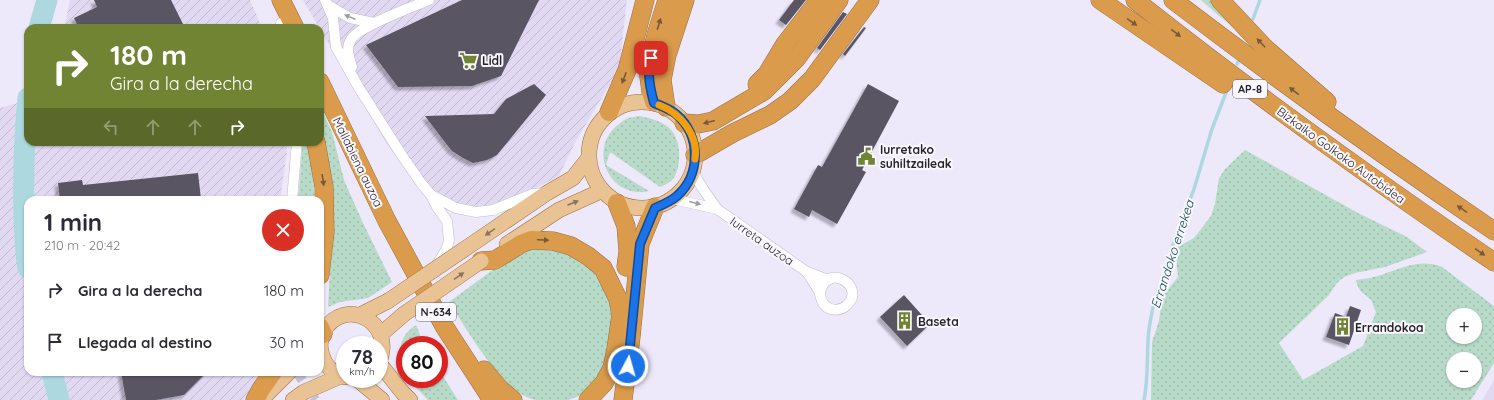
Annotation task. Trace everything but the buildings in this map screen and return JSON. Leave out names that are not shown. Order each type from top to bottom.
[{"type":"highway","points":[[272,0],[284,24]]},
{"type":"highway","points":[[282,0],[285,24]]},
{"type":"highway","points":[[660,105],[651,92],[648,70],[656,34],[667,0]]},
{"type":"highway","points":[[660,105],[662,80],[668,52],[685,0]]},
{"type":"highway","points":[[668,52],[682,31],[692,0]]},
{"type":"highway","points":[[732,111],[808,0]]},
{"type":"highway","points":[[732,111],[767,74],[785,44],[819,0]]},
{"type":"highway","points":[[732,111],[764,85],[829,0]]},
{"type":"highway","points":[[732,111],[764,91],[784,72],[797,58],[839,0]]},
{"type":"highway","points":[[684,123],[698,124],[713,121],[757,99],[781,84],[792,75],[811,52],[849,0]]},
{"type":"highway","points":[[694,164],[712,145],[732,128],[774,105],[801,81],[810,72],[863,0]]},
{"type":"highway","points":[[712,145],[770,115],[790,101],[812,79],[870,0]]},
{"type":"highway","points":[[712,145],[724,142],[766,124],[786,113],[799,103],[828,71],[879,0]]},
{"type":"highway","points":[[1100,0],[1348,169],[1368,174]]},
{"type":"highway","name":"Bizkaiko Golkoko Autobidea","points":[[1135,0],[1216,64],[1368,174],[1494,262]]},
{"type":"highway","name":"Bizkaiko Golkoko Autobidea","points":[[1173,0],[1301,96],[1494,231]]},
{"type":"highway","points":[[1220,0],[1265,48],[1335,109],[1360,137]]},
{"type":"highway","points":[[609,112],[627,70],[642,4]]},
{"type":"highway","name":"Mallabiena auzoa","points":[[324,90],[387,220]]},
{"type":"highway","points":[[317,146],[324,187],[324,241]]},
{"type":"highway","points":[[588,400],[604,383],[612,368],[616,349],[628,250],[626,226],[618,203]]},
{"type":"highway","points":[[623,400],[640,244],[655,208]]},
{"type":"highway","points":[[387,220],[416,259],[480,365],[500,390],[513,400]]},
{"type":"highway","name":"N-634","points":[[387,220],[444,326],[492,400]]},
{"type":"highway","points":[[482,262],[495,260],[531,240],[553,241],[571,246],[588,256],[603,268],[618,300],[621,315]]},
{"type":"highway","points":[[255,400],[261,388],[270,376]]},
{"type":"main road","points":[[638,102],[660,105],[676,114],[690,133],[694,144],[694,164],[685,188],[673,199],[655,208],[630,208],[618,203],[601,191],[592,176],[588,159],[590,141],[597,125],[609,112],[623,105],[638,102]]},
{"type":"main road","points":[[360,316],[388,301],[435,268],[573,178],[588,159]]},
{"type":"main road","points":[[324,332],[327,326],[334,320],[351,314],[369,319],[381,334],[404,314],[559,210],[601,191]]},
{"type":"main road","points":[[324,360],[326,365],[336,373]]},
{"type":"main road","points":[[388,374],[410,400]]},
{"type":"main road","points":[[261,400],[285,376]]},
{"type":"main road","points":[[293,400],[304,392],[336,379]]},
{"type":"main road","points":[[368,388],[382,400]]},
{"type":"street","points":[[359,88],[347,52],[351,38],[361,30],[374,23],[429,0]]},
{"type":"street","points":[[326,3],[350,18],[374,23]]},
{"type":"street","points":[[326,3],[333,18],[336,47],[359,88],[401,154],[431,195],[447,221],[449,240],[447,248],[435,268]]},
{"type":"street","points":[[292,196],[297,146]]},
{"type":"street","points":[[694,164],[702,189],[717,209]]},
{"type":"street","points":[[431,195],[456,208],[476,212],[493,210],[534,194],[548,193]]},
{"type":"street","points":[[673,199],[717,209]]},
{"type":"street","name":"Iurreta auzoa","points":[[717,209],[807,272]]},
{"type":"street","points":[[807,272],[828,280],[838,278],[847,282],[852,291],[850,301],[843,308],[832,309],[823,303],[820,293],[807,272]]},
{"type":"street","points":[[820,293],[821,288],[828,280]]},
{"type":"shaded area","points":[[70,0],[250,0],[260,24],[65,24]]},
{"type":"shaded area","points":[[303,0],[627,0],[619,69],[576,141],[559,176],[483,216],[446,208],[413,181],[385,141],[324,36],[324,24],[317,24]]},
{"type":"shaded area","points":[[24,101],[24,146],[287,146],[281,196],[24,196],[24,376],[260,376],[243,400],[0,400],[0,108]]},
{"type":"shaded area","points":[[1494,380],[1494,400],[1482,400]]},
{"type":"green space","points":[[1201,0],[1215,0],[1251,41],[1219,16]]},
{"type":"green space","points":[[324,115],[332,132],[344,180],[392,282],[368,298],[340,302],[328,307],[331,252]]},
{"type":"green space","points":[[639,116],[658,121],[672,131],[678,143],[679,164],[674,178],[660,187],[610,152],[606,165],[649,191],[635,192],[623,188],[614,180],[607,170],[604,159],[604,146],[609,134],[623,120]]},
{"type":"green space","points":[[302,146],[309,146],[315,196],[298,196]]},
{"type":"green space","points":[[1245,150],[1358,213],[1407,237],[1427,252],[1385,267],[1355,273],[1344,277],[1337,283],[1328,296],[1279,343],[1303,380],[1363,346],[1376,312],[1371,300],[1360,290],[1356,280],[1378,276],[1418,264],[1426,264],[1442,267],[1494,306],[1494,363],[1482,382],[1482,352],[1446,352],[1446,388],[1478,388],[1471,400],[1151,400],[1152,342],[1159,321],[1162,297],[1178,277],[1176,258],[1178,247],[1194,238],[1211,216],[1215,204],[1219,178],[1225,169]]},
{"type":"green space","points":[[555,246],[589,265],[603,281],[609,295],[614,316],[604,370],[582,395],[568,400],[536,400],[524,395],[511,386],[499,374],[476,344],[449,302],[520,250]]},
{"type":"green space","points":[[416,325],[420,336],[405,336]]},
{"type":"green space","points":[[448,384],[458,400],[428,400],[417,388],[448,388]]},
{"type":"waterway","points":[[40,24],[47,0]]},
{"type":"waterway","name":"Errandoko errekea","points":[[1253,19],[1260,0]]},
{"type":"waterway","name":"Errandoko errekea","points":[[1144,400],[1147,378],[1148,337],[1155,298],[1170,267],[1172,256],[1171,250],[1194,189],[1212,129],[1227,90]]},
{"type":"waterway","points":[[24,196],[25,146]]},
{"type":"waterway","points":[[24,196],[24,219]]},
{"type":"waterway","points":[[53,376],[59,400]]},
{"type":"tunnel","points":[[300,376],[315,400]]},
{"type":"slow traffic","points":[[659,105],[666,107],[676,114],[684,123],[694,144],[696,155],[695,159]]},
{"type":"place","name":"Lidl","points":[[469,60]]},
{"type":"place","name":"Iurretako suhiltzaileak","points":[[867,156]]},
{"type":"place","name":"Baseta","points":[[905,321]]},
{"type":"place","name":"Errandokoa","points":[[1342,327]]},
{"type":"route","points":[[628,366],[640,244],[644,230],[655,208],[673,199],[685,188],[693,172],[696,155],[690,133],[684,123],[676,114],[666,107],[654,103],[648,70],[651,58]]}]
